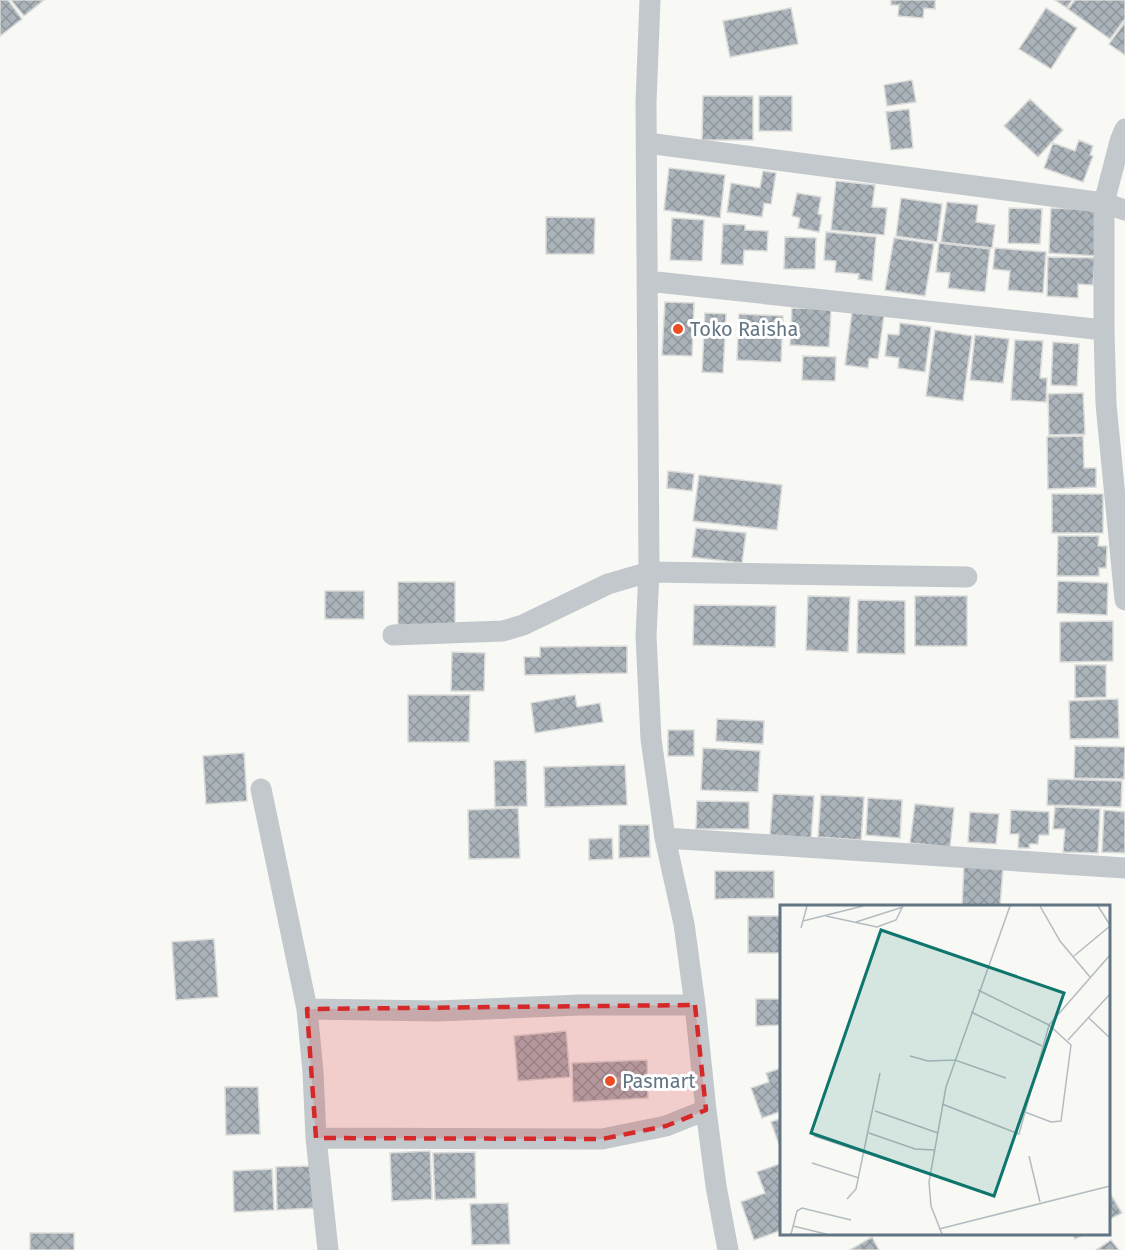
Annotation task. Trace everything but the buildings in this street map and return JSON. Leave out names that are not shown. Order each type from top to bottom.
[{"type":"street","points":[[650,0],[646,102],[649,572],[646,636],[651,739],[664,838],[684,924],[706,1110],[726,1249]]},
{"type":"street","points":[[1125,129],[1104,203],[1106,404],[1125,600]]},
{"type":"street","points":[[647,143],[1104,203],[1125,210]]},
{"type":"street","points":[[647,281],[1104,330]]},
{"type":"street","points":[[393,635],[503,631],[524,625],[608,584],[649,572],[968,577]]},
{"type":"street","points":[[261,789],[307,1008],[316,1137],[328,1250]]},
{"type":"street","points":[[664,838],[1125,867]]},
{"type":"street","points":[[307,1008],[437,1011],[580,1005],[695,1005]]},
{"type":"street","points":[[316,1137],[602,1139],[666,1126],[706,1110]]},
{"type":"highlighted area","points":[[695,1005],[706,1110],[666,1126],[602,1139],[316,1138],[307,1009]]},
{"type":"place","name":"Toko Raisha","points":[[678,329]]},
{"type":"place","name":"Pasmart","points":[[610,1081]]}]
